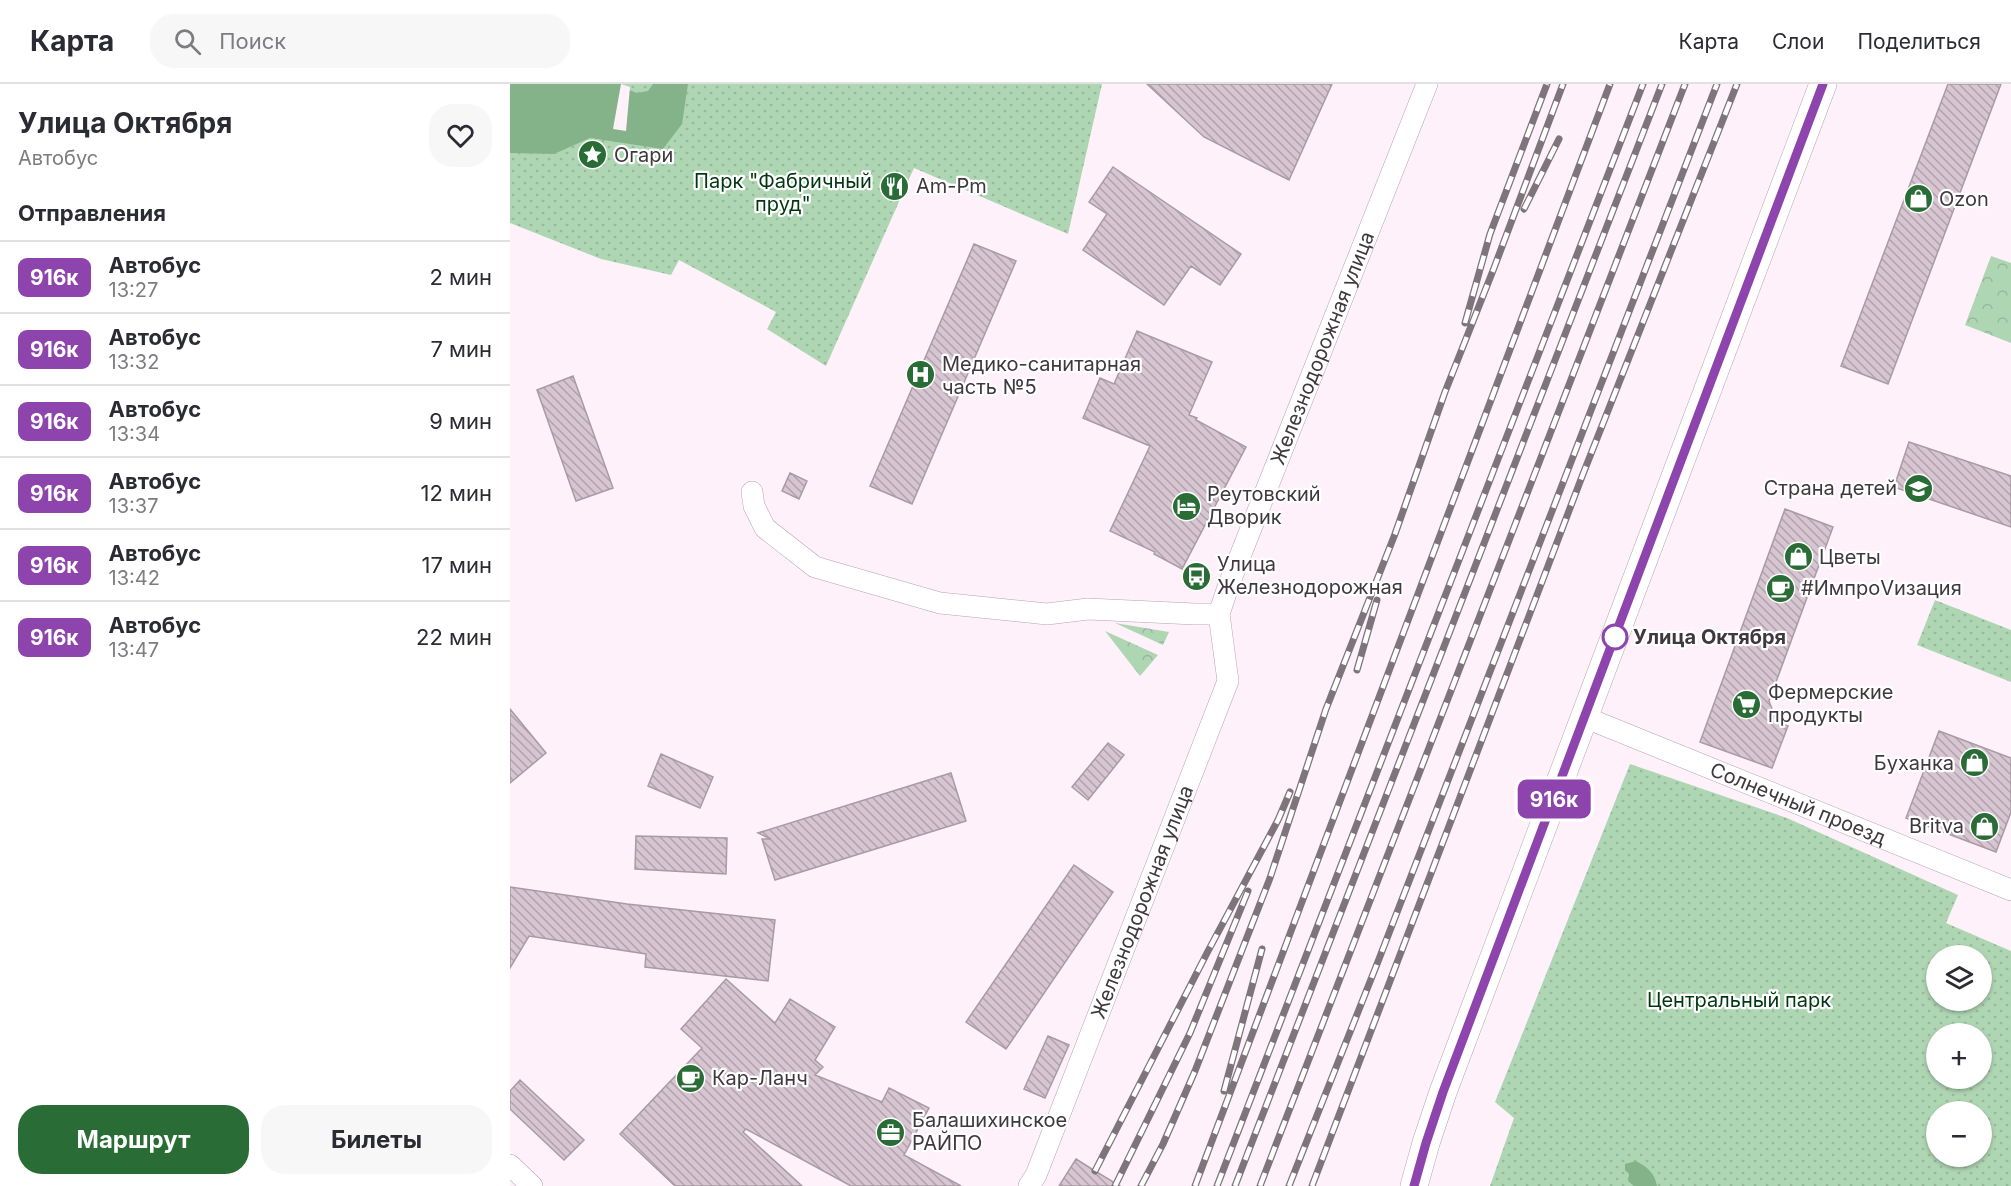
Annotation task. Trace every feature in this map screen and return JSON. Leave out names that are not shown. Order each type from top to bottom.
[{"type":"street","name":"Железнодорожная улица","points":[[1029,1186],[1036,1175],[1228,681],[1219,614],[1229,584],[1427,84]]},
{"type":"street","points":[[1414,1186],[1443,1092],[1823,84]]},
{"type":"street","points":[[752,492],[754,506],[765,528],[815,567],[940,603],[1047,614],[1088,609],[1219,614]]},
{"type":"street","name":"Солнечный проезд","points":[[1584,717],[2011,890]]},
{"type":"street","points":[[510,1165],[532,1186]]},
{"type":"green space","name":"Парк \"Фабричный пруд\"","points":[[510,84],[1102,84],[1068,234],[914,168],[826,366],[767,329],[776,312],[679,260],[671,275],[601,259],[510,223]]},
{"type":"green space","points":[[1991,256],[2011,263],[2011,343],[1965,325]]},
{"type":"green space","points":[[1935,600],[2011,630],[2011,682],[1917,645]]},
{"type":"green space","points":[[1115,623],[1169,632],[1163,645]]},
{"type":"green space","points":[[1105,631],[1158,655],[1140,676]]},
{"type":"green space","name":"Центральный парк","points":[[1630,764],[1787,818],[1958,895],[1946,923],[2011,951],[2011,1186],[1490,1186],[1514,1118],[1495,1102]]},
{"type":"shaded area","points":[[510,84],[622,84],[624,88],[637,93],[648,91],[653,84],[688,84],[682,124],[663,149],[590,138],[554,154],[510,153]]},
{"type":"shaded area","points":[[1636,1161],[1650,1171],[1657,1186],[1634,1186],[1628,1181],[1629,1174],[1625,1170],[1625,1164]]},
{"type":"pier","points":[[621,84],[630,87],[626,131],[613,129]]},
{"type":"building","points":[[1147,84],[1332,84],[1289,180],[1204,137]]},
{"type":"building","points":[[1948,84],[2001,84],[1888,384],[1841,366]]},
{"type":"building","points":[[1113,167],[1241,254],[1220,285],[1191,266],[1164,305],[1083,250],[1107,214],[1089,202]]},
{"type":"building","points":[[974,244],[1016,261],[912,504],[870,486]]},
{"type":"building","points":[[1137,331],[1212,362],[1189,415],[1246,447],[1182,569],[1154,554],[1155,552],[1110,531],[1150,446],[1083,418],[1100,378],[1114,384]]},
{"type":"building","points":[[573,376],[613,488],[576,501],[537,390]]},
{"type":"building","points":[[1909,442],[2011,476],[2011,527],[1894,487]]},
{"type":"building","points":[[790,473],[807,481],[799,499],[782,491]]},
{"type":"building","points":[[1785,509],[1833,527],[1769,701],[1777,722],[1788,726],[1772,768],[1700,742]]},
{"type":"building","points":[[510,709],[546,753],[510,783]]},
{"type":"building","points":[[1939,731],[2011,758],[2011,812],[1996,852],[1906,818]]},
{"type":"building","points":[[1108,743],[1124,755],[1088,800],[1072,787]]},
{"type":"building","points":[[661,754],[713,777],[700,808],[648,786]]},
{"type":"building","points":[[951,773],[966,821],[775,880],[762,839],[771,839],[758,833]]},
{"type":"building","points":[[636,836],[727,838],[726,874],[635,869]]},
{"type":"building","points":[[1074,865],[1113,892],[1006,1049],[966,1022]]},
{"type":"building","points":[[510,887],[627,904],[775,920],[768,981],[645,967],[646,954],[529,936],[510,968]]},
{"type":"building","points":[[726,979],[775,1023],[790,999],[835,1027],[815,1060],[823,1067],[815,1075],[882,1102],[889,1088],[929,1108],[904,1155],[961,1186],[851,1186],[746,1129],[743,1132],[802,1186],[675,1186],[620,1134],[702,1048],[681,1029]]},
{"type":"building","points":[[1048,1036],[1069,1045],[1045,1098],[1024,1089]]},
{"type":"building","points":[[520,1080],[584,1140],[564,1160],[510,1109],[510,1091]]},
{"type":"building","points":[[1076,1159],[1095,1171],[1120,1186],[1059,1186]]},
{"type":"railway","points":[[1465,323],[1490,234],[1547,84]]},
{"type":"railway","points":[[1141,1186],[1163,1144],[1195,1071],[1270,878],[1326,709],[1395,534],[1445,392],[1563,84]]},
{"type":"railway","points":[[1195,1186],[1610,84]]},
{"type":"railway","points":[[1217,1186],[1643,84]]},
{"type":"railway","points":[[1235,1186],[1662,84]]},
{"type":"railway","points":[[1260,1186],[1685,84]]},
{"type":"railway","points":[[1289,1186],[1717,84]]},
{"type":"railway","points":[[1312,1186],[1583,474],[1737,84]]},
{"type":"railway","points":[[1524,209],[1559,139]]},
{"type":"railway","points":[[1357,670],[1377,600]]},
{"type":"railway","points":[[1095,1171],[1278,820],[1290,792]]},
{"type":"railway","points":[[1115,1186],[1190,1033],[1248,891]]},
{"type":"railway","points":[[1224,1091],[1262,949]]},
{"type":"bus line","name":"916к","points":[[1414,1186],[1443,1092],[1823,84]]},
{"type":"place","name":"Огари","points":[[593,155]]},
{"type":"place","name":"Am-Pm","points":[[895,186]]},
{"type":"place","name":"Ozon","points":[[1918,199]]},
{"type":"place","name":"Медико-санитарная часть №5","points":[[921,375]]},
{"type":"place","name":"Страна детей","points":[[1918,488]]},
{"type":"place","name":"Реутовский Дворик","points":[[1186,506]]},
{"type":"place","name":"Цветы","points":[[1798,557]]},
{"type":"place","name":"Улица Железнодорожная","points":[[1196,576]]},
{"type":"place","name":"#ИмпроVизация","points":[[1780,588]]},
{"type":"place","name":"Улица Октября","points":[[1615,637]]},
{"type":"place","name":"Фермерские продукты","points":[[1747,704]]},
{"type":"place","name":"Буханка","points":[[1975,763]]},
{"type":"place","name":"Britva","points":[[1985,826]]},
{"type":"place","name":"Кар-Ланч","points":[[691,1078]]},
{"type":"place","name":"Балашихинское РАЙПО","points":[[891,1132]]}]
